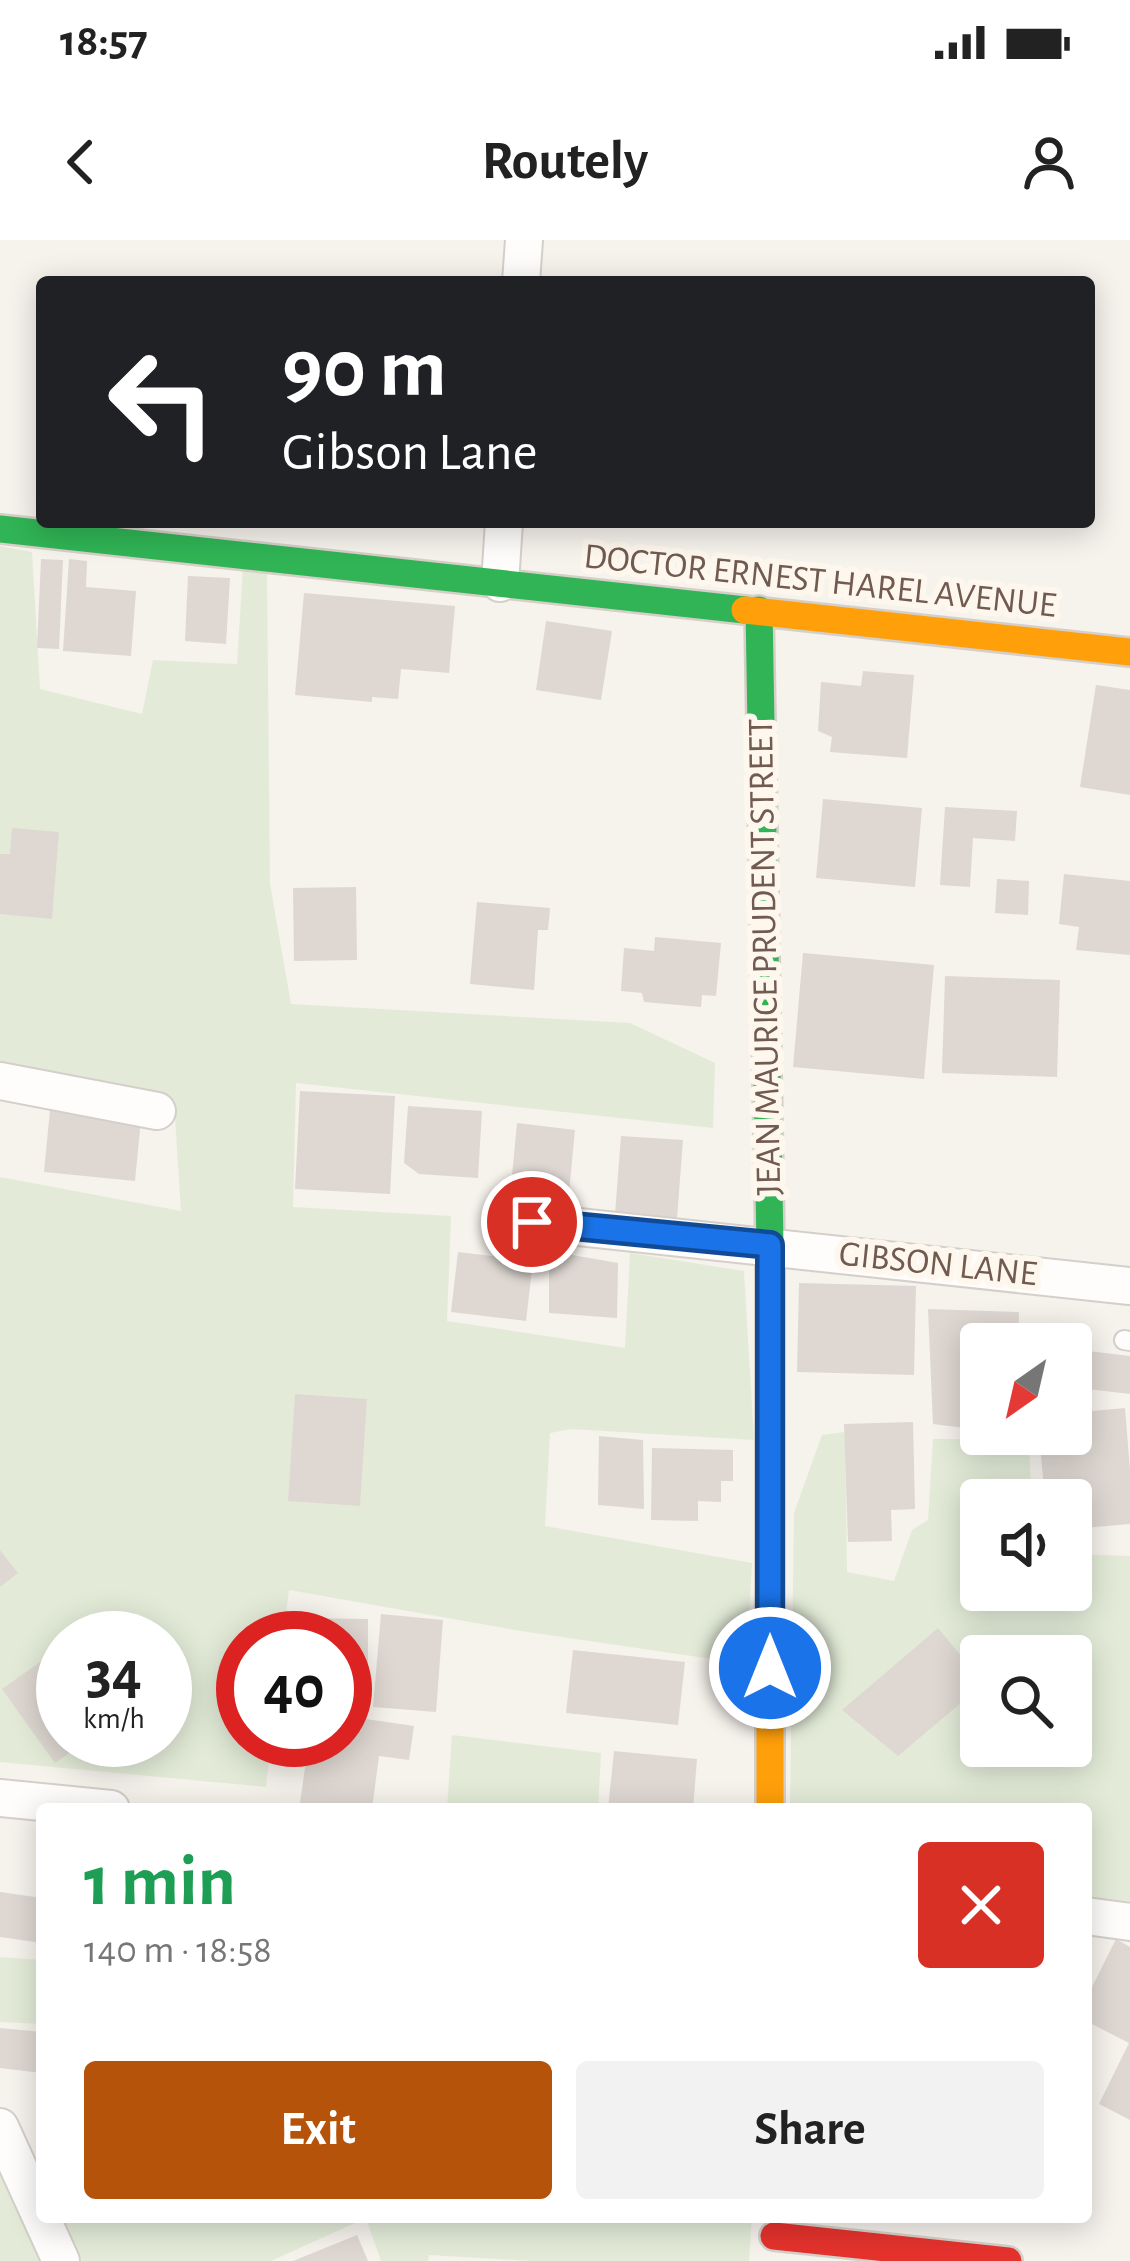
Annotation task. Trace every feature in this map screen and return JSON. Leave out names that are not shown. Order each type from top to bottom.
[{"type":"street","points":[[521,276],[524,240]]},
{"type":"street","points":[[500,583],[504,528]]},
{"type":"street","name":"DOCTOR ERNEST HAREL AVENUE","points":[[0,530],[1130,652]]},
{"type":"street","name":"JEAN MAURICE PRUDENT STREET","points":[[759,610],[770,1245],[770,1803]]},
{"type":"street","points":[[0,1081],[158,1111]]},
{"type":"street","name":"GIBSON LANE","points":[[532,1222],[1130,1286]]},
{"type":"street","points":[[0,1798],[50,1803]]},
{"type":"street","points":[[1092,1917],[1130,1922]]},
{"type":"street","points":[[0,2127],[36,2206]]},
{"type":"street","points":[[44,2223],[61,2261]]},
{"type":"street","points":[[774,2238],[1008,2261]]},
{"type":"green space","points":[[0,546],[32,552],[40,689],[142,714],[153,660],[237,664],[243,566],[267,574],[270,884],[291,1004],[630,1023],[715,1063],[713,1128],[296,1083],[293,1207],[451,1216],[447,1321],[625,1348],[630,1253],[744,1271],[754,1440],[571,1429],[550,1433],[545,1526],[752,1563],[746,1664],[289,1590],[286,1611],[216,1611],[216,1767],[268,1767],[266,1787],[53,1767],[192,1767],[192,1611],[36,1611],[36,1765],[0,1762],[0,1177],[181,1211],[174,1102],[0,1064]]},
{"type":"green space","points":[[845,1432],[847,1572],[894,1581],[912,1530],[928,1520],[933,1439],[960,1439],[960,1455],[1029,1455],[1031,1479],[960,1479],[960,1611],[1092,1611],[1092,1555],[1130,1556],[1130,1905],[1092,1901],[1092,1803],[790,1803],[794,1513],[822,1435]]},
{"type":"green space","points":[[452,1735],[601,1753],[598,1803],[447,1803]]},
{"type":"green space","points":[[0,1957],[36,1960],[36,2024],[0,2022]]},
{"type":"green space","points":[[0,2163],[44,2261],[0,2261]]},
{"type":"green space","points":[[64,2223],[355,2223],[271,2261],[82,2261]]},
{"type":"green space","points":[[368,2223],[752,2223],[749,2261],[532,2261],[429,2255],[428,2261],[381,2261]]},
{"type":"building","points":[[41,559],[63,560],[59,649],[37,648]]},
{"type":"building","points":[[69,559],[87,561],[86,587],[136,591],[131,656],[63,651]]},
{"type":"building","points":[[188,576],[230,578],[226,644],[185,641]]},
{"type":"building","points":[[304,593],[455,606],[449,673],[401,669],[398,699],[372,697],[372,702],[295,695]]},
{"type":"building","points":[[546,621],[612,631],[601,700],[536,690]]},
{"type":"building","points":[[863,671],[914,675],[907,758],[830,752],[832,737],[818,731],[821,682],[861,686]]},
{"type":"building","points":[[1096,685],[1130,690],[1130,795],[1080,787]]},
{"type":"building","points":[[823,799],[922,808],[915,887],[816,878]]},
{"type":"building","points":[[945,807],[1017,811],[1015,841],[973,838],[970,887],[940,885]]},
{"type":"building","points":[[12,828],[59,832],[52,919],[0,914],[0,854],[10,854]]},
{"type":"building","points":[[1064,874],[1130,881],[1130,955],[1076,950],[1079,927],[1059,924]]},
{"type":"building","points":[[997,879],[1029,881],[1028,915],[995,913]]},
{"type":"building","points":[[356,887],[357,960],[294,961],[293,888]]},
{"type":"building","points":[[477,902],[550,908],[548,930],[538,930],[534,990],[470,984]]},
{"type":"building","points":[[655,937],[721,943],[716,996],[702,995],[701,1007],[644,1002],[642,993],[621,991],[624,948],[654,951]]},
{"type":"building","points":[[803,953],[934,965],[924,1079],[793,1067]]},
{"type":"building","points":[[945,976],[1060,980],[1057,1077],[942,1073]]},
{"type":"building","points":[[300,1091],[395,1096],[390,1194],[295,1189]]},
{"type":"building","points":[[408,1106],[482,1111],[478,1178],[419,1174],[404,1163]]},
{"type":"building","points":[[50,1110],[141,1119],[135,1181],[44,1172]]},
{"type":"building","points":[[517,1123],[575,1130],[567,1213],[509,1207]]},
{"type":"building","points":[[621,1136],[683,1140],[677,1218],[615,1214]]},
{"type":"building","points":[[549,1251],[618,1263],[617,1318],[549,1313]]},
{"type":"building","points":[[458,1252],[533,1261],[526,1321],[451,1312]]},
{"type":"building","points":[[799,1283],[916,1286],[914,1375],[797,1372]]},
{"type":"building","points":[[928,1309],[1019,1312],[1019,1323],[960,1323],[960,1427],[933,1424]]},
{"type":"building","points":[[1092,1351],[1130,1356],[1130,1394],[1092,1389]]},
{"type":"building","points":[[295,1394],[367,1399],[360,1506],[288,1501]]},
{"type":"building","points":[[1125,1408],[1130,1524],[1092,1527],[1092,1479],[1043,1479],[1041,1455],[1092,1455],[1092,1411]]},
{"type":"building","points":[[913,1422],[915,1509],[891,1510],[892,1541],[848,1542],[844,1424]]},
{"type":"building","points":[[599,1436],[643,1440],[644,1509],[598,1505]]},
{"type":"building","points":[[652,1448],[733,1450],[733,1481],[721,1481],[721,1502],[698,1501],[698,1521],[651,1520]]},
{"type":"building","points":[[0,1550],[18,1573],[0,1587]]},
{"type":"building","points":[[381,1614],[443,1620],[436,1712],[373,1707]]},
{"type":"building","points":[[938,1628],[960,1655],[960,1704],[898,1756],[842,1710]]},
{"type":"building","points":[[573,1650],[685,1662],[678,1725],[566,1713]]},
{"type":"building","points":[[36,1665],[36,1736],[2,1689]]},
{"type":"building","points":[[372,1720],[414,1726],[409,1760],[379,1756],[373,1803],[300,1803],[305,1767],[372,1767]]},
{"type":"building","points":[[614,1751],[697,1759],[693,1803],[609,1803]]},
{"type":"building","points":[[0,1892],[36,1897],[36,1942],[0,1937]]},
{"type":"building","points":[[1116,1939],[1130,1947],[1130,2120],[1099,2104],[1129,2043],[1092,2024],[1092,1987]]},
{"type":"building","points":[[0,2028],[36,2031],[36,2072],[0,2068]]},
{"type":"building","points":[[357,2235],[368,2261],[293,2261]]},
{"type":"traffic: fast","points":[[0,529],[745,610]]},
{"type":"traffic: fast","points":[[759,610],[770,1424]]},
{"type":"traffic: slow","points":[[745,610],[1130,652]]},
{"type":"traffic: slow","points":[[770,1424],[770,1803]]},
{"type":"traffic: jam","points":[[774,2236],[1008,2261]]},
{"type":"route","points":[[532,1222],[770,1245],[770,1668]]}]
